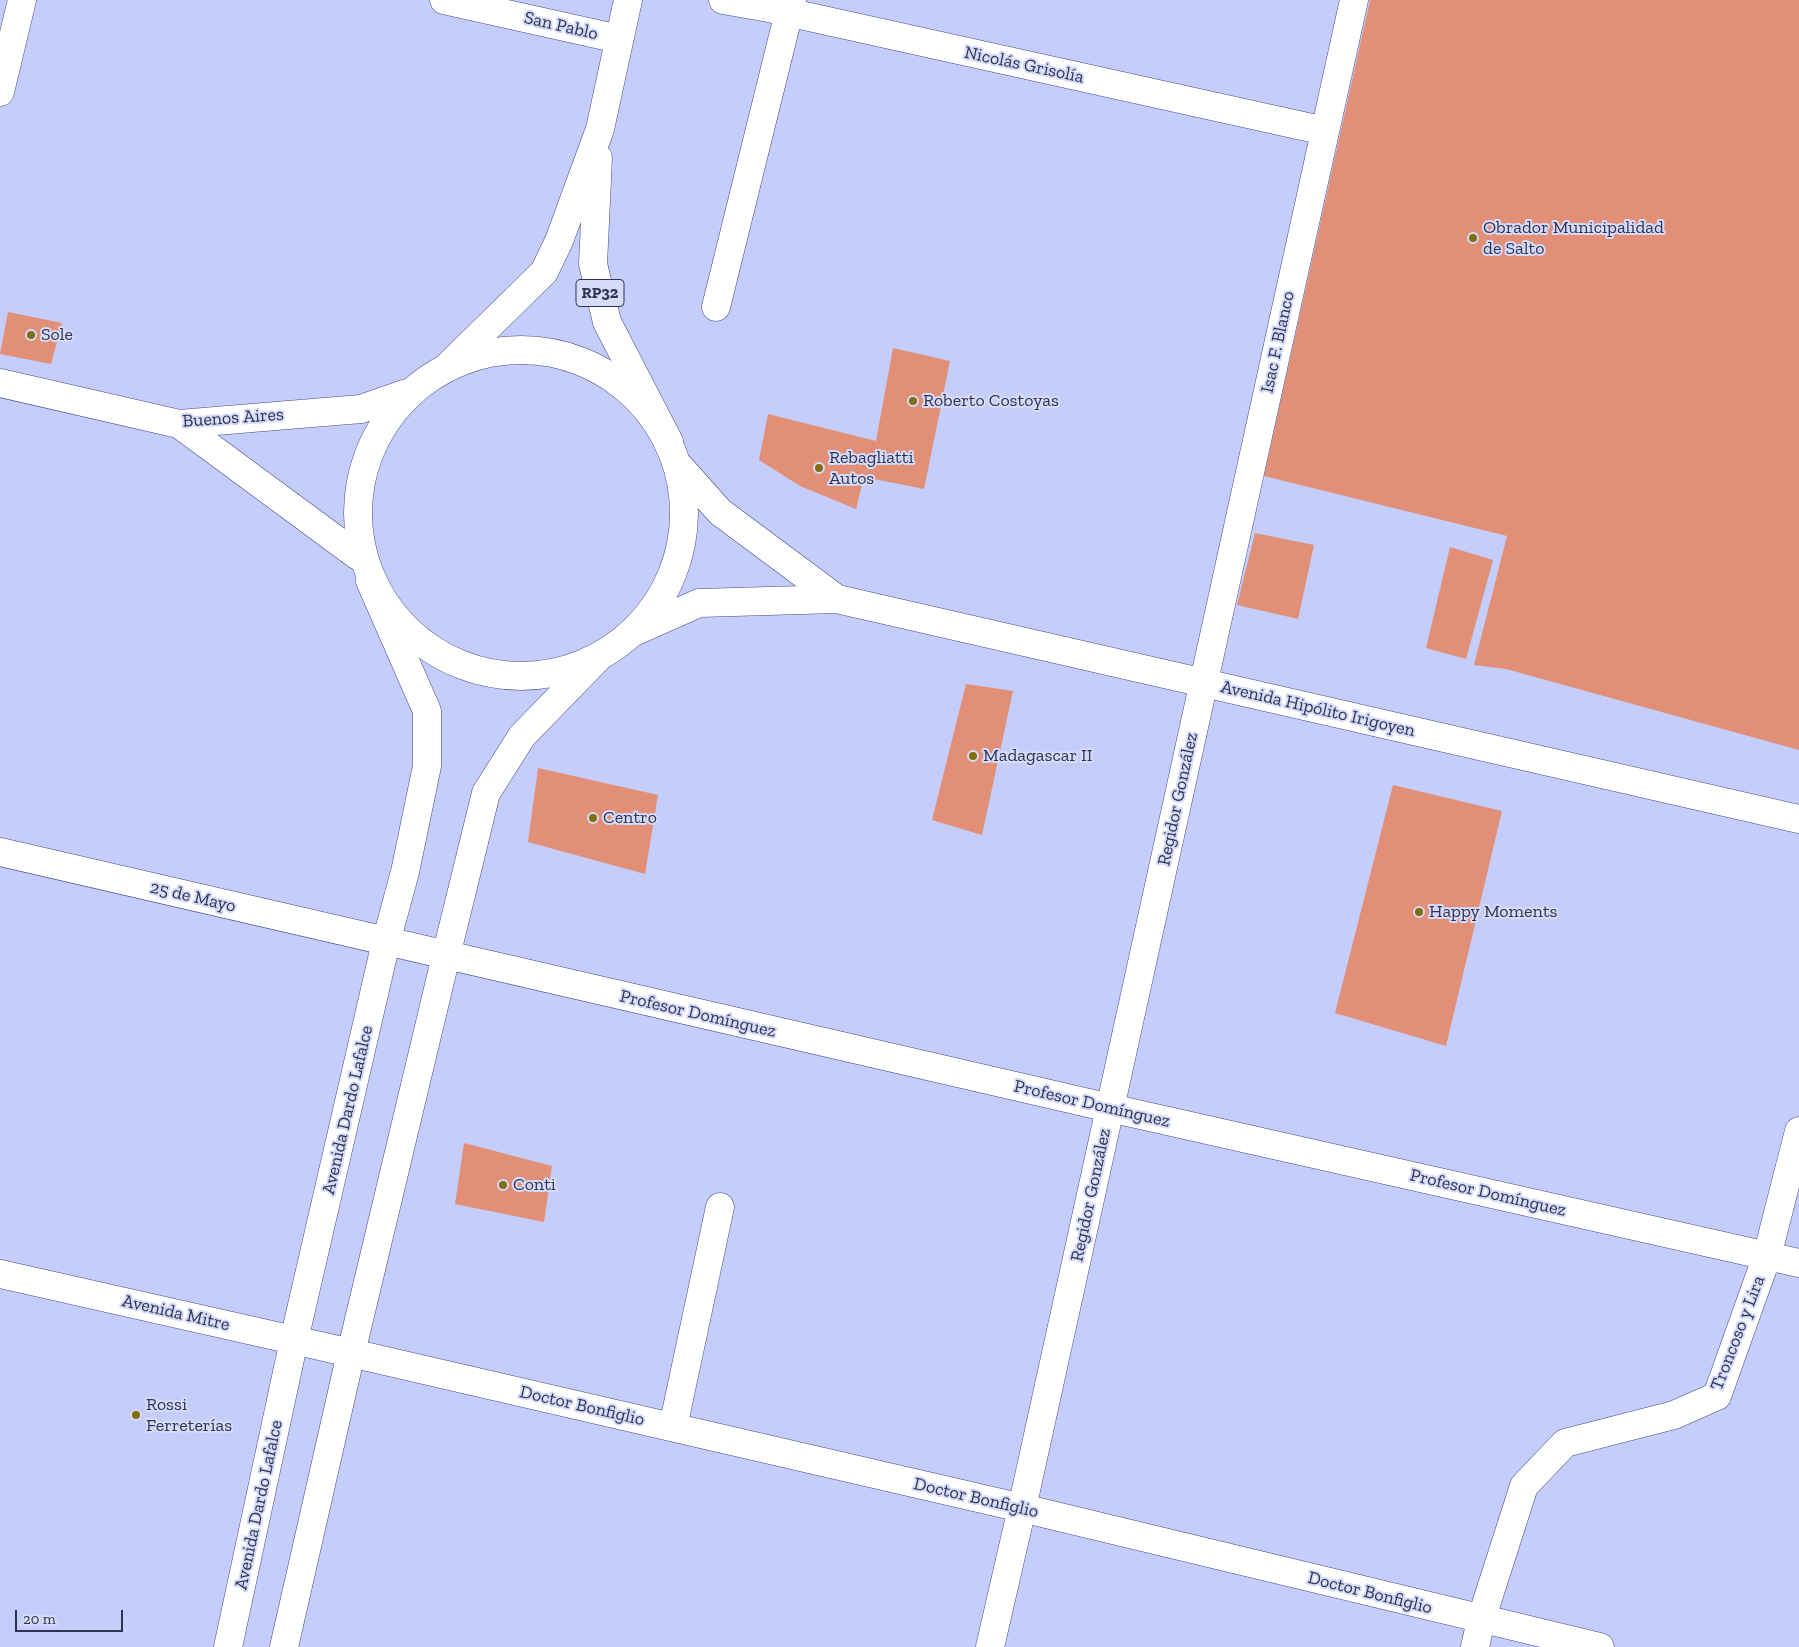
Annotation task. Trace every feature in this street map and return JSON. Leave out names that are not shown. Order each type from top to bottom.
[{"type":"street","points":[[0,92],[22,0]]},
{"type":"street","name":"San Pablo","points":[[444,0],[619,39]]},
{"type":"street","name":"RP32","points":[[598,659],[545,676],[492,675],[442,658],[401,626],[370,581],[358,556],[359,483],[374,437],[407,393],[446,368],[544,272],[559,241],[600,129],[628,0]]},
{"type":"street","name":"Nicolás Grisolía","points":[[722,0],[791,7],[1325,131]]},
{"type":"street","name":"Isac F. Blanco","points":[[1203,683],[1354,0]]},
{"type":"street","points":[[716,307],[791,7]]},
{"type":"street","name":"RP32","points":[[284,1647],[351,1353],[486,794],[522,736],[598,659],[636,631],[663,596],[680,555],[686,510],[674,454],[607,322],[593,264],[600,129]]},
{"type":"street","name":"RP32","points":[[446,368],[498,351],[550,352],[598,369],[640,400],[674,454]]},
{"type":"street","name":"Buenos Aires","points":[[0,384],[179,424],[361,409],[407,393]]},
{"type":"street","points":[[179,424],[358,556]]},
{"type":"street","name":"Avenida Hipólito Irigoyen","points":[[674,454],[720,512],[837,599]]},
{"type":"street","name":"Avenida Dardo Lafalce","points":[[228,1647],[294,1340],[386,942],[405,872],[427,766],[427,711],[370,581]]},
{"type":"street","name":"Avenida Hipólito Irigoyen","points":[[636,631],[699,604],[837,599],[1799,819]]},
{"type":"street","name":"Regidor González","points":[[990,1647],[1203,683]]},
{"type":"street","name":"25 de Mayo","points":[[0,852],[386,942]]},
{"type":"street","name":"Profesor Domínguez","points":[[386,942],[1799,1263]]},
{"type":"street","name":"Troncoso y Lira","points":[[1475,1647],[1481,1620],[1524,1486],[1565,1443],[1674,1415],[1717,1396],[1767,1256],[1799,1131]]},
{"type":"street","points":[[673,1427],[720,1207]]},
{"type":"street","name":"Avenida Mitre","points":[[0,1274],[351,1353]]},
{"type":"street","name":"Doctor Bonfiglio","points":[[351,1353],[1022,1508],[1481,1620],[1600,1647]]},
{"type":"building","points":[[1370,0],[1799,0],[1799,750],[1506,669],[1474,665],[1507,536],[1264,476]]},
{"type":"building","name":"Sole","points":[[8,312],[62,323],[51,364],[0,354]]},
{"type":"building","points":[[893,348],[950,361],[924,489],[864,477],[856,509],[800,486],[759,460],[768,414],[876,441]]},
{"type":"building","points":[[1255,533],[1314,545],[1298,619],[1237,605]]},
{"type":"building","points":[[1450,547],[1493,560],[1466,659],[1426,648]]},
{"type":"building","name":"Madagascar II","points":[[966,684],[1013,691],[982,835],[932,820]]},
{"type":"building","name":"Centro","points":[[538,768],[658,795],[645,874],[528,842]]},
{"type":"building","name":"Happy Moments","points":[[1393,785],[1502,811],[1446,1046],[1335,1013]]},
{"type":"building","name":"Conti","points":[[464,1143],[552,1166],[544,1222],[455,1204]]},
{"type":"place","name":"Obrador Municipalidad de Salto","points":[[1473,238]]},
{"type":"place","name":"Sole","points":[[31,335]]},
{"type":"place","name":"Roberto Costoyas","points":[[913,401]]},
{"type":"place","name":"Rebagliatti Autos","points":[[819,468]]},
{"type":"place","name":"Madagascar II","points":[[973,756]]},
{"type":"place","name":"Centro","points":[[593,818]]},
{"type":"place","name":"Happy Moments","points":[[1419,912]]},
{"type":"place","name":"Conti","points":[[503,1185]]},
{"type":"place","name":"Rossi Ferreterías","points":[[136,1415]]}]
